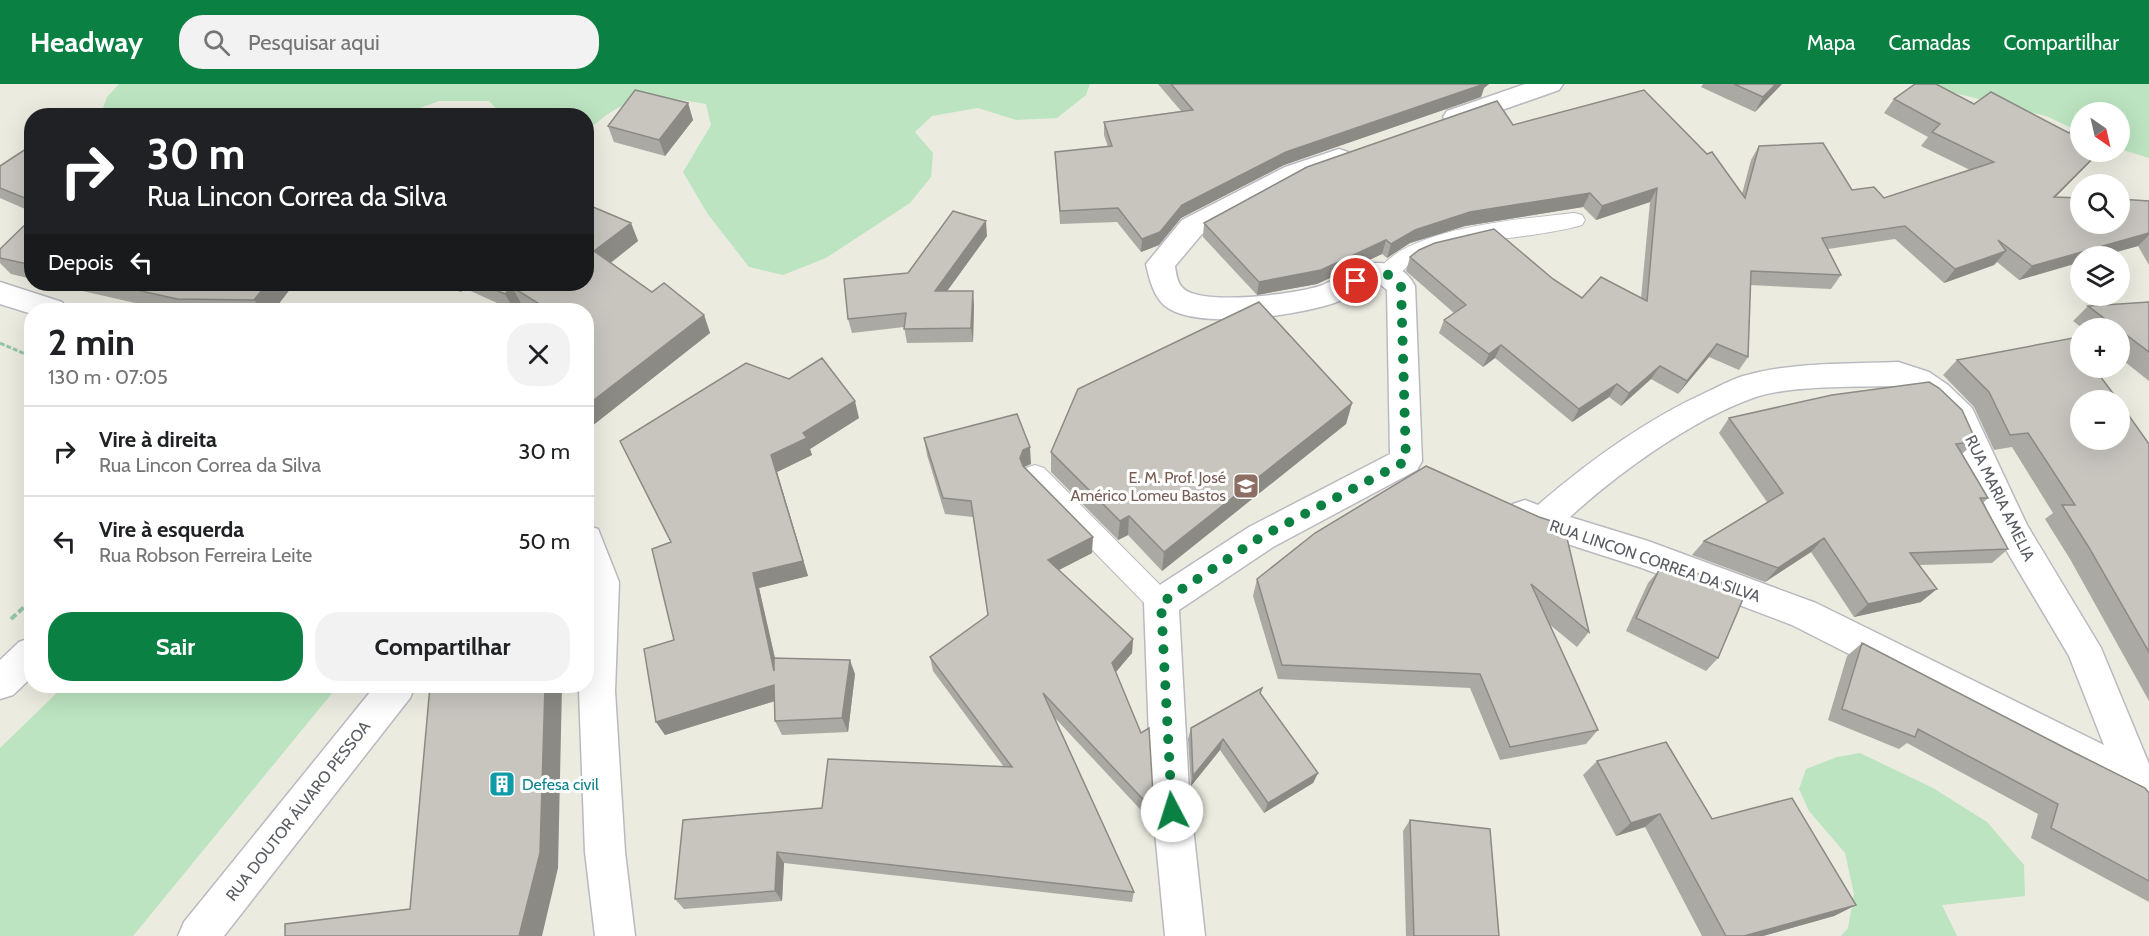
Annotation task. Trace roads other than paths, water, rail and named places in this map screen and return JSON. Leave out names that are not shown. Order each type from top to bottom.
[{"type":"street","points":[[1428,128],[1550,84]]},
{"type":"street","points":[[1365,149],[1294,173],[1192,227],[1160,264],[1164,281],[1172,296],[1192,307],[1266,308],[1326,295],[1372,273],[1387,274],[1401,286],[1406,461]]},
{"type":"street","points":[[0,293],[31,303]]},
{"type":"street","name":"RUA MARIA AMELIA","points":[[1542,522],[1580,488],[1641,443],[1703,407],[1749,386],[1799,378],[1858,375],[1898,374],[1918,380],[1937,393],[1961,417],[2014,533],[2083,648],[2143,789]]},
{"type":"street","points":[[1406,461],[1437,475]]},
{"type":"street","points":[[1185,936],[1170,790],[1161,603],[1261,537],[1406,461]]},
{"type":"street","name":"RUA LINCON CORREA DA SILVA","points":[[1500,503],[1542,522],[1648,555],[1804,614],[2143,789]]},
{"type":"street","points":[[594,560],[602,582],[597,691],[605,852],[615,936]]},
{"type":"street","points":[[0,684],[24,661]]},
{"type":"street","name":"RUA DOUTOR ÁLVARO PESSOA","points":[[198,936],[391,693]]},
{"type":"lane","points":[[1387,274],[1406,256],[1443,243],[1508,229],[1574,220]]},
{"type":"lane","points":[[1035,475],[1161,603]]},
{"type":"place","name":"E. M. Prof. José Américo Lomeu Bastos","points":[[1246,486]]},
{"type":"place","name":"Defesa civil","points":[[502,784]]}]
